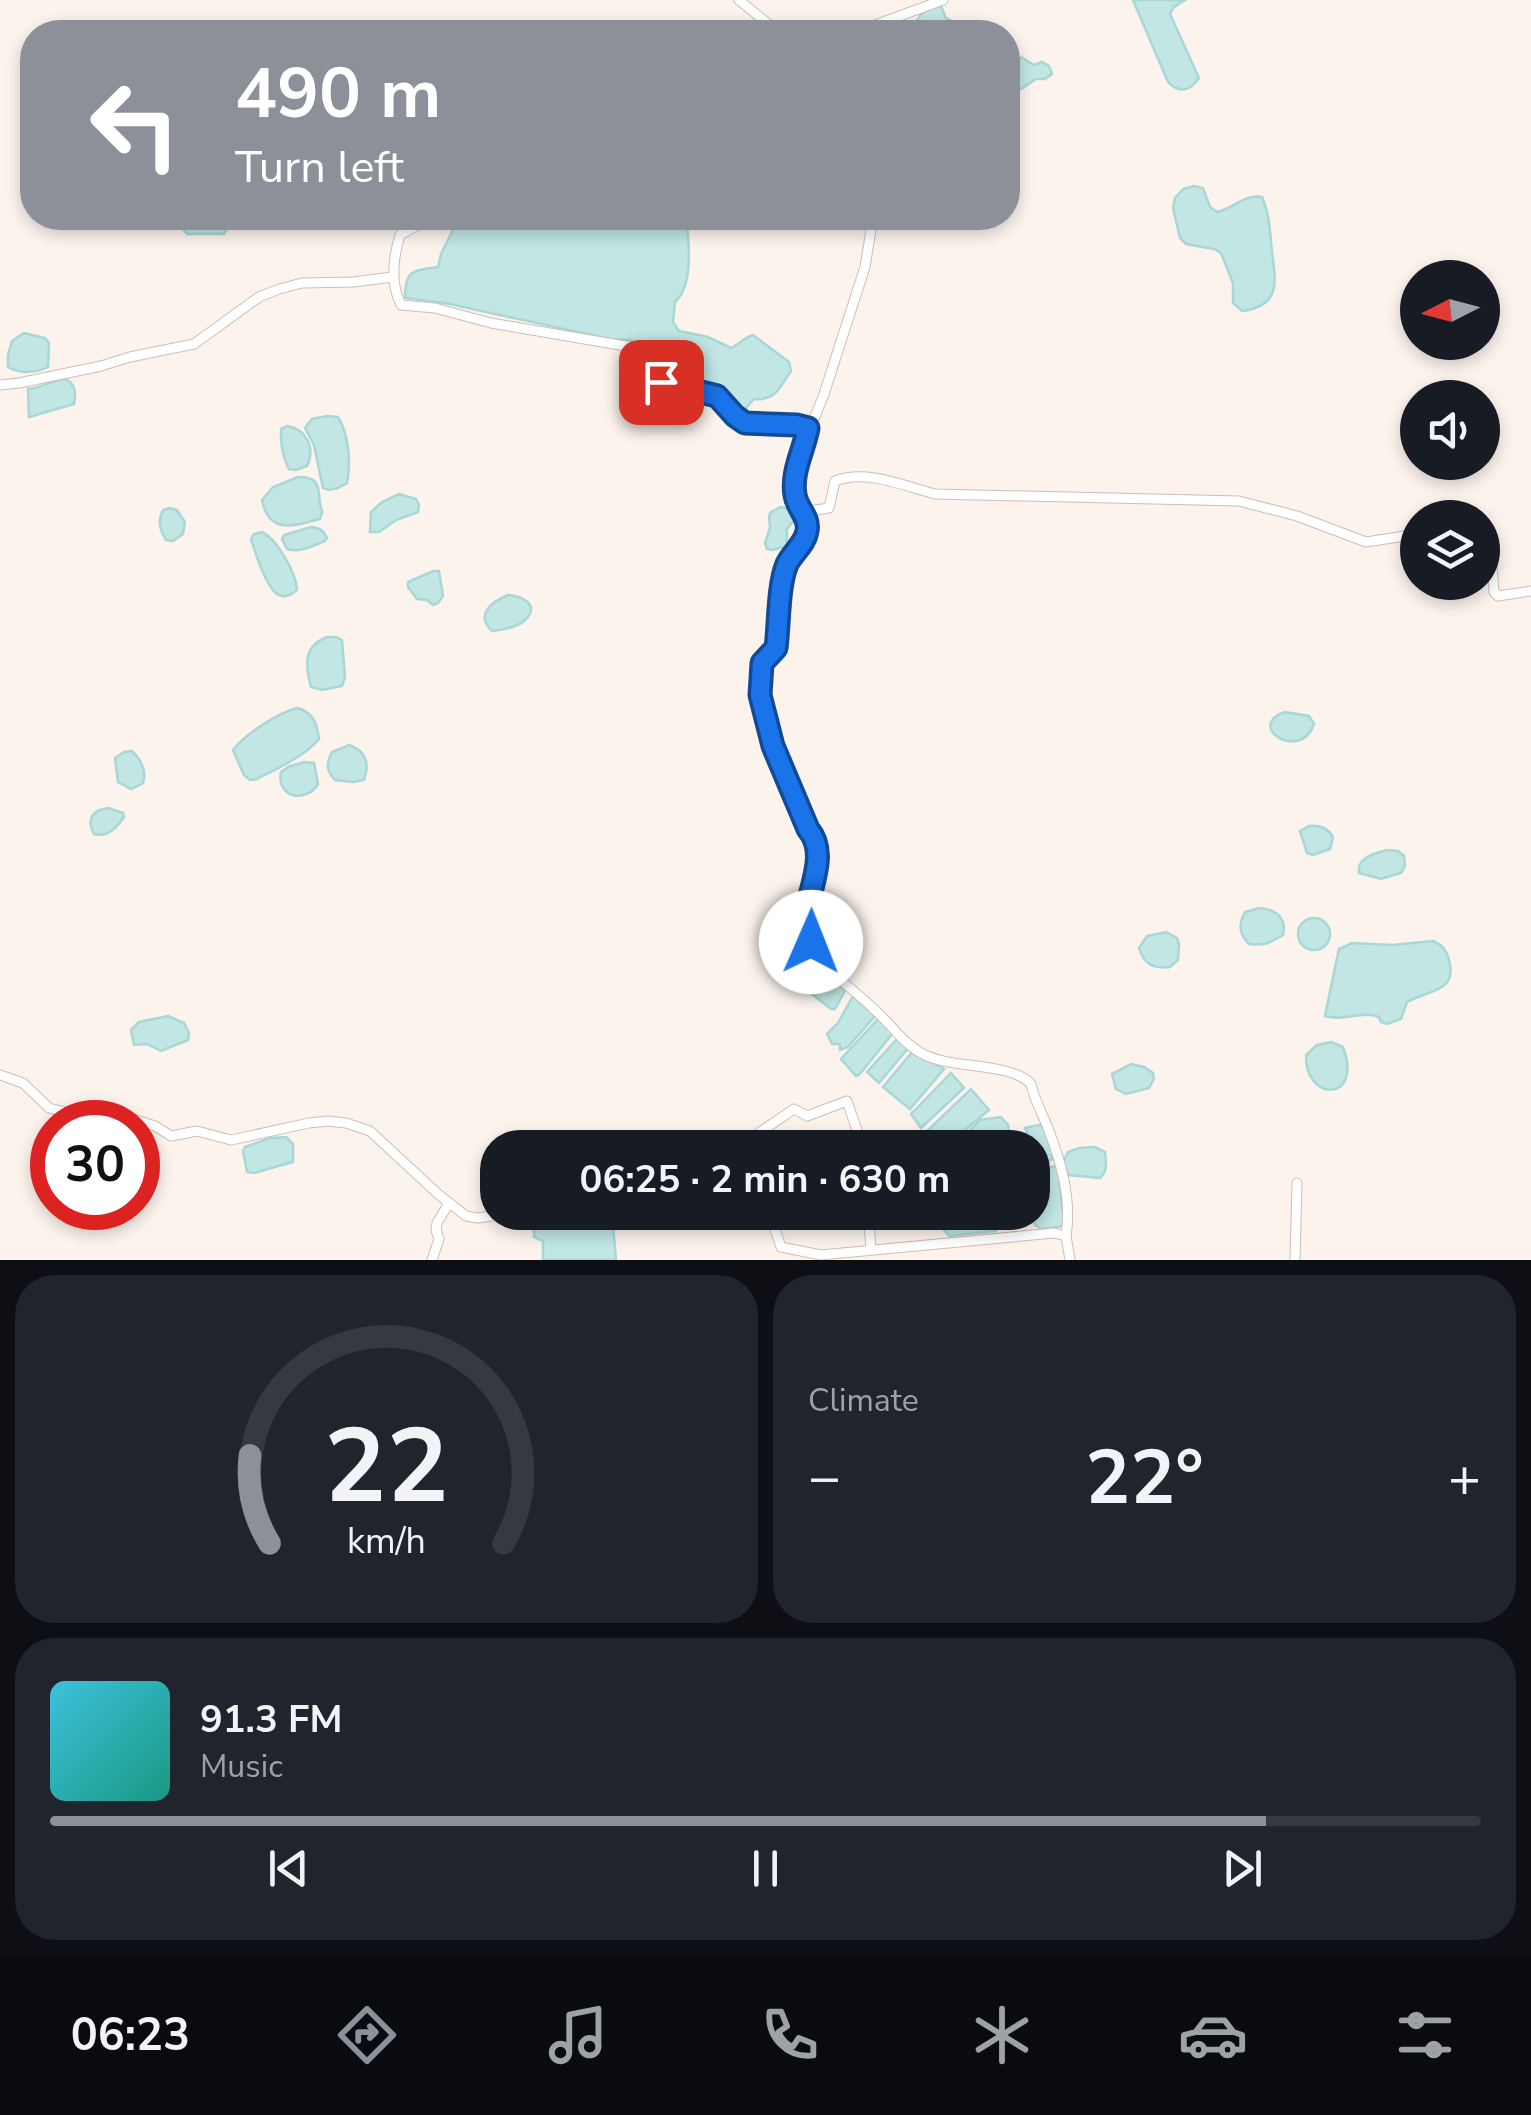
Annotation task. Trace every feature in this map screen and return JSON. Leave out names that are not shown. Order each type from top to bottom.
[{"type":"street","points":[[739,0],[763,20]]},
{"type":"street","points":[[889,20],[943,0]]},
{"type":"street","points":[[409,230],[400,235],[392,278],[402,305],[436,308],[491,323],[632,347],[633,374],[717,396],[745,423],[808,428]]},
{"type":"street","points":[[871,230],[865,268],[818,412],[808,428],[795,477],[795,498],[808,522],[808,530],[786,566],[776,648],[762,663],[760,695],[777,760],[814,836],[816,870],[804,924],[808,938],[827,958],[830,972],[853,989],[898,1036],[923,1054],[1005,1071],[1031,1084],[1065,1186],[1070,1260]]},
{"type":"street","points":[[0,385],[194,344],[259,297],[279,289],[302,283],[392,278]]},
{"type":"street","points":[[802,512],[829,508],[835,481],[841,478],[875,478],[934,494],[1239,501],[1296,516],[1366,542],[1400,537]]},
{"type":"street","points":[[1500,596],[1531,591]]},
{"type":"street","points":[[0,1076],[23,1082],[49,1108],[98,1120],[130,1118],[170,1136],[197,1131],[231,1140],[309,1123],[346,1123],[370,1131],[449,1203],[472,1218],[480,1217]]},
{"type":"street","points":[[764,1130],[794,1110],[808,1116],[846,1101],[857,1130]]},
{"type":"street","points":[[1295,1260],[1296,1182]]},
{"type":"street","points":[[432,1260],[439,1239],[437,1223],[449,1203]]},
{"type":"street","points":[[776,1230],[781,1247],[820,1255],[1054,1233],[1066,1236]]},
{"type":"street","points":[[870,1230],[872,1250]]},
{"type":"water","points":[[1133,0],[1185,0],[1170,14],[1199,78],[1192,86],[1181,89],[1168,82]]},
{"type":"water","points":[[941,6],[950,20],[917,20],[929,9]]},
{"type":"water","points":[[1020,58],[1034,65],[1042,62],[1052,74],[1020,89]]},
{"type":"water","points":[[1203,188],[1210,207],[1217,212],[1249,198],[1262,197],[1275,283],[1264,304],[1242,311],[1233,303],[1233,283],[1221,253],[1186,244],[1180,238],[1173,208],[1175,198],[1183,189]]},
{"type":"water","points":[[184,230],[226,230],[224,234],[187,234]]},
{"type":"water","points":[[453,230],[687,230],[688,274],[675,302],[673,322],[679,331],[708,337],[731,348],[753,335],[789,362],[791,371],[777,392],[768,398],[754,399],[740,415],[724,396],[709,388],[644,372],[636,344],[631,340],[405,298],[412,273],[438,267]]},
{"type":"water","points":[[24,333],[45,338],[49,343],[48,367],[28,372],[8,367],[12,341]]},
{"type":"water","points":[[65,379],[74,389],[74,404],[29,417],[28,389]]},
{"type":"water","points":[[338,417],[349,458],[347,483],[329,490],[323,488],[314,445],[305,428],[312,419]]},
{"type":"water","points":[[287,426],[304,435],[310,446],[307,466],[296,470],[289,469],[282,450],[281,429]]},
{"type":"water","points":[[298,477],[316,484],[320,519],[292,525],[277,523],[270,519],[262,500],[273,487]]},
{"type":"water","points":[[399,494],[416,499],[418,512],[379,532],[370,532],[371,512]]},
{"type":"water","points":[[781,507],[795,510],[796,518],[787,529],[787,546],[767,549],[769,516]]},
{"type":"water","points":[[163,510],[177,510],[185,522],[183,534],[173,541],[166,540],[160,525]]},
{"type":"water","points":[[311,527],[323,531],[325,541],[302,550],[287,549],[284,535]]},
{"type":"water","points":[[262,532],[285,557],[293,575],[297,590],[289,595],[277,594],[263,572],[251,539]]},
{"type":"water","points":[[439,571],[443,596],[433,605],[417,599],[408,582]]},
{"type":"water","points":[[508,595],[528,602],[529,615],[518,625],[492,631],[485,614],[491,605]]},
{"type":"water","points":[[327,637],[342,640],[345,677],[342,686],[322,690],[311,687],[307,664],[310,651]]},
{"type":"water","points":[[297,708],[313,719],[319,739],[291,761],[250,780],[233,750],[262,725]]},
{"type":"water","points":[[1285,712],[1309,716],[1314,724],[1307,735],[1298,741],[1288,741],[1273,732],[1270,725],[1274,718]]},
{"type":"water","points":[[349,745],[365,759],[364,780],[335,780],[330,773],[332,752]]},
{"type":"water","points":[[132,751],[144,774],[143,783],[131,789],[118,782],[115,758]]},
{"type":"water","points":[[304,762],[314,763],[318,784],[307,794],[288,793],[283,788],[281,772]]},
{"type":"water","points":[[108,808],[124,817],[108,833],[94,834],[92,816]]},
{"type":"water","points":[[1309,826],[1329,831],[1333,837],[1330,849],[1307,853],[1300,831]]},
{"type":"water","points":[[1387,850],[1404,856],[1401,873],[1381,879],[1359,873],[1363,860]]},
{"type":"water","points":[[1259,908],[1278,915],[1283,935],[1267,943],[1249,944],[1241,932],[1241,921],[1245,912]]},
{"type":"water","points":[[1314,918],[1325,923],[1330,934],[1325,945],[1314,950],[1303,945],[1298,934],[1303,923]]},
{"type":"water","points":[[1166,932],[1177,938],[1178,960],[1170,967],[1146,962],[1139,948],[1147,936]]},
{"type":"water","points":[[1433,941],[1449,960],[1449,979],[1439,989],[1407,1002],[1401,1019],[1387,1024],[1373,1015],[1325,1016],[1339,949],[1352,943]]},
{"type":"water","points":[[821,970],[847,987],[835,1009],[803,987],[808,973]]},
{"type":"water","points":[[853,996],[875,1016],[848,1047],[840,1050],[840,1044],[832,1044],[827,1034]]},
{"type":"water","points":[[168,1016],[184,1023],[188,1040],[161,1051],[147,1044],[134,1045],[131,1030],[139,1022]]},
{"type":"water","points":[[879,1018],[893,1033],[856,1076],[841,1059]]},
{"type":"water","points":[[898,1038],[909,1047],[879,1083],[867,1072]]},
{"type":"water","points":[[1331,1042],[1343,1047],[1347,1065],[1346,1078],[1332,1090],[1314,1082],[1306,1055],[1317,1045]]},
{"type":"water","points":[[914,1050],[944,1069],[910,1109],[883,1087]]},
{"type":"water","points":[[1131,1064],[1144,1067],[1153,1073],[1154,1079],[1149,1088],[1126,1094],[1116,1089],[1112,1074]]},
{"type":"water","points":[[951,1073],[964,1088],[921,1128],[911,1114]]},
{"type":"water","points":[[971,1089],[989,1110],[965,1130],[928,1130]]},
{"type":"water","points":[[1001,1117],[1009,1130],[970,1130],[980,1120]]},
{"type":"water","points":[[1039,1125],[1048,1130],[1026,1130]]},
{"type":"water","points":[[286,1137],[293,1144],[293,1162],[247,1172],[245,1147]]},
{"type":"water","points":[[1095,1147],[1105,1152],[1105,1169],[1100,1178],[1068,1175],[1063,1162],[1068,1152]]},
{"type":"water","points":[[1058,1165],[1066,1222],[1050,1228],[1050,1167]]},
{"type":"water","points":[[534,1230],[613,1230],[616,1260],[543,1260],[543,1241],[534,1237]]},
{"type":"water","points":[[944,1230],[996,1231],[949,1236]]},
{"type":"route","points":[[661,382],[717,396],[745,423],[808,428],[794,490],[808,530],[786,566],[776,648],[762,663],[760,695],[777,760],[814,836],[816,870],[804,924],[811,942]]}]
